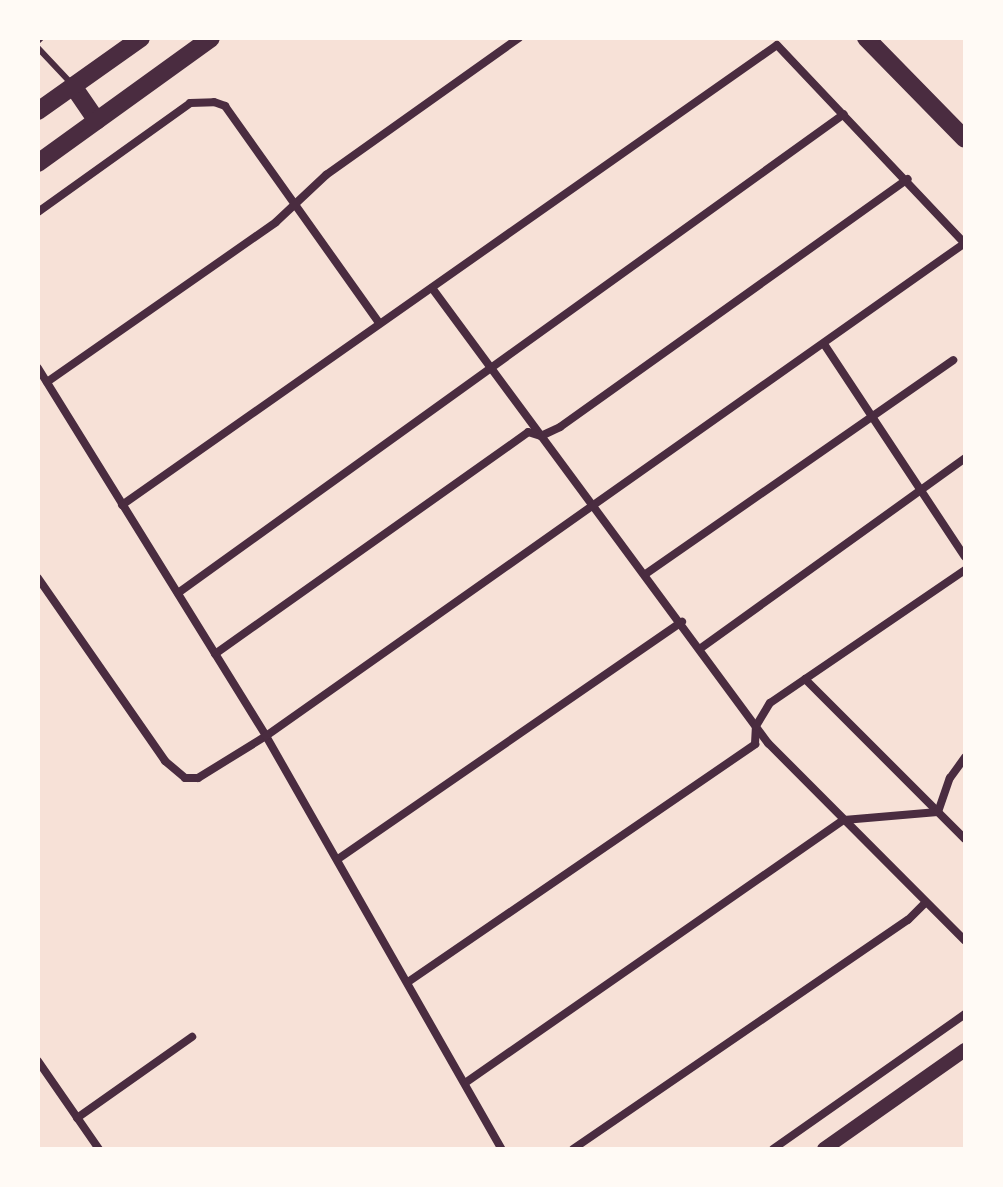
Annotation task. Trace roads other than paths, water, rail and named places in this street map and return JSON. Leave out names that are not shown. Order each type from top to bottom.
[{"type":"main road","points":[[38,111],[141,38]]},
{"type":"main road","points":[[38,163],[211,38]]},
{"type":"main road","points":[[866,38],[965,139]]},
{"type":"main road","points":[[73,86],[97,121]]},
{"type":"street","points":[[47,382],[295,205],[326,175],[519,38]]},
{"type":"street","points":[[38,578],[175,772],[198,778],[266,736],[965,244],[908,179],[777,45],[122,505]]},
{"type":"street","points":[[38,212],[190,103],[202,100],[225,106],[379,323]]},
{"type":"street","points":[[178,593],[844,114]]},
{"type":"street","points":[[541,436],[908,179]]},
{"type":"street","points":[[432,288],[593,507],[647,573],[756,726],[844,820],[965,941]]},
{"type":"street","points":[[824,344],[965,557]]},
{"type":"street","points":[[647,573],[953,360]]},
{"type":"street","points":[[38,368],[266,736],[502,1149]]},
{"type":"street","points":[[215,654],[528,432],[541,436]]},
{"type":"street","points":[[701,648],[965,458]]},
{"type":"street","points":[[408,982],[755,744],[756,726],[770,703],[965,570]]},
{"type":"street","points":[[338,859],[682,622]]},
{"type":"street","points":[[805,679],[965,839]]},
{"type":"street","points":[[938,812],[950,778],[965,757]]},
{"type":"street","points":[[465,1083],[844,820],[938,812]]},
{"type":"street","points":[[573,1149],[908,920],[926,902]]},
{"type":"street","points":[[773,1149],[965,1014]]},
{"type":"street","points":[[77,1118],[192,1037]]},
{"type":"street","points":[[824,1149],[965,1050]]},
{"type":"street","points":[[38,1061],[99,1149]]},
{"type":"lane","points":[[38,48],[73,86]]}]
